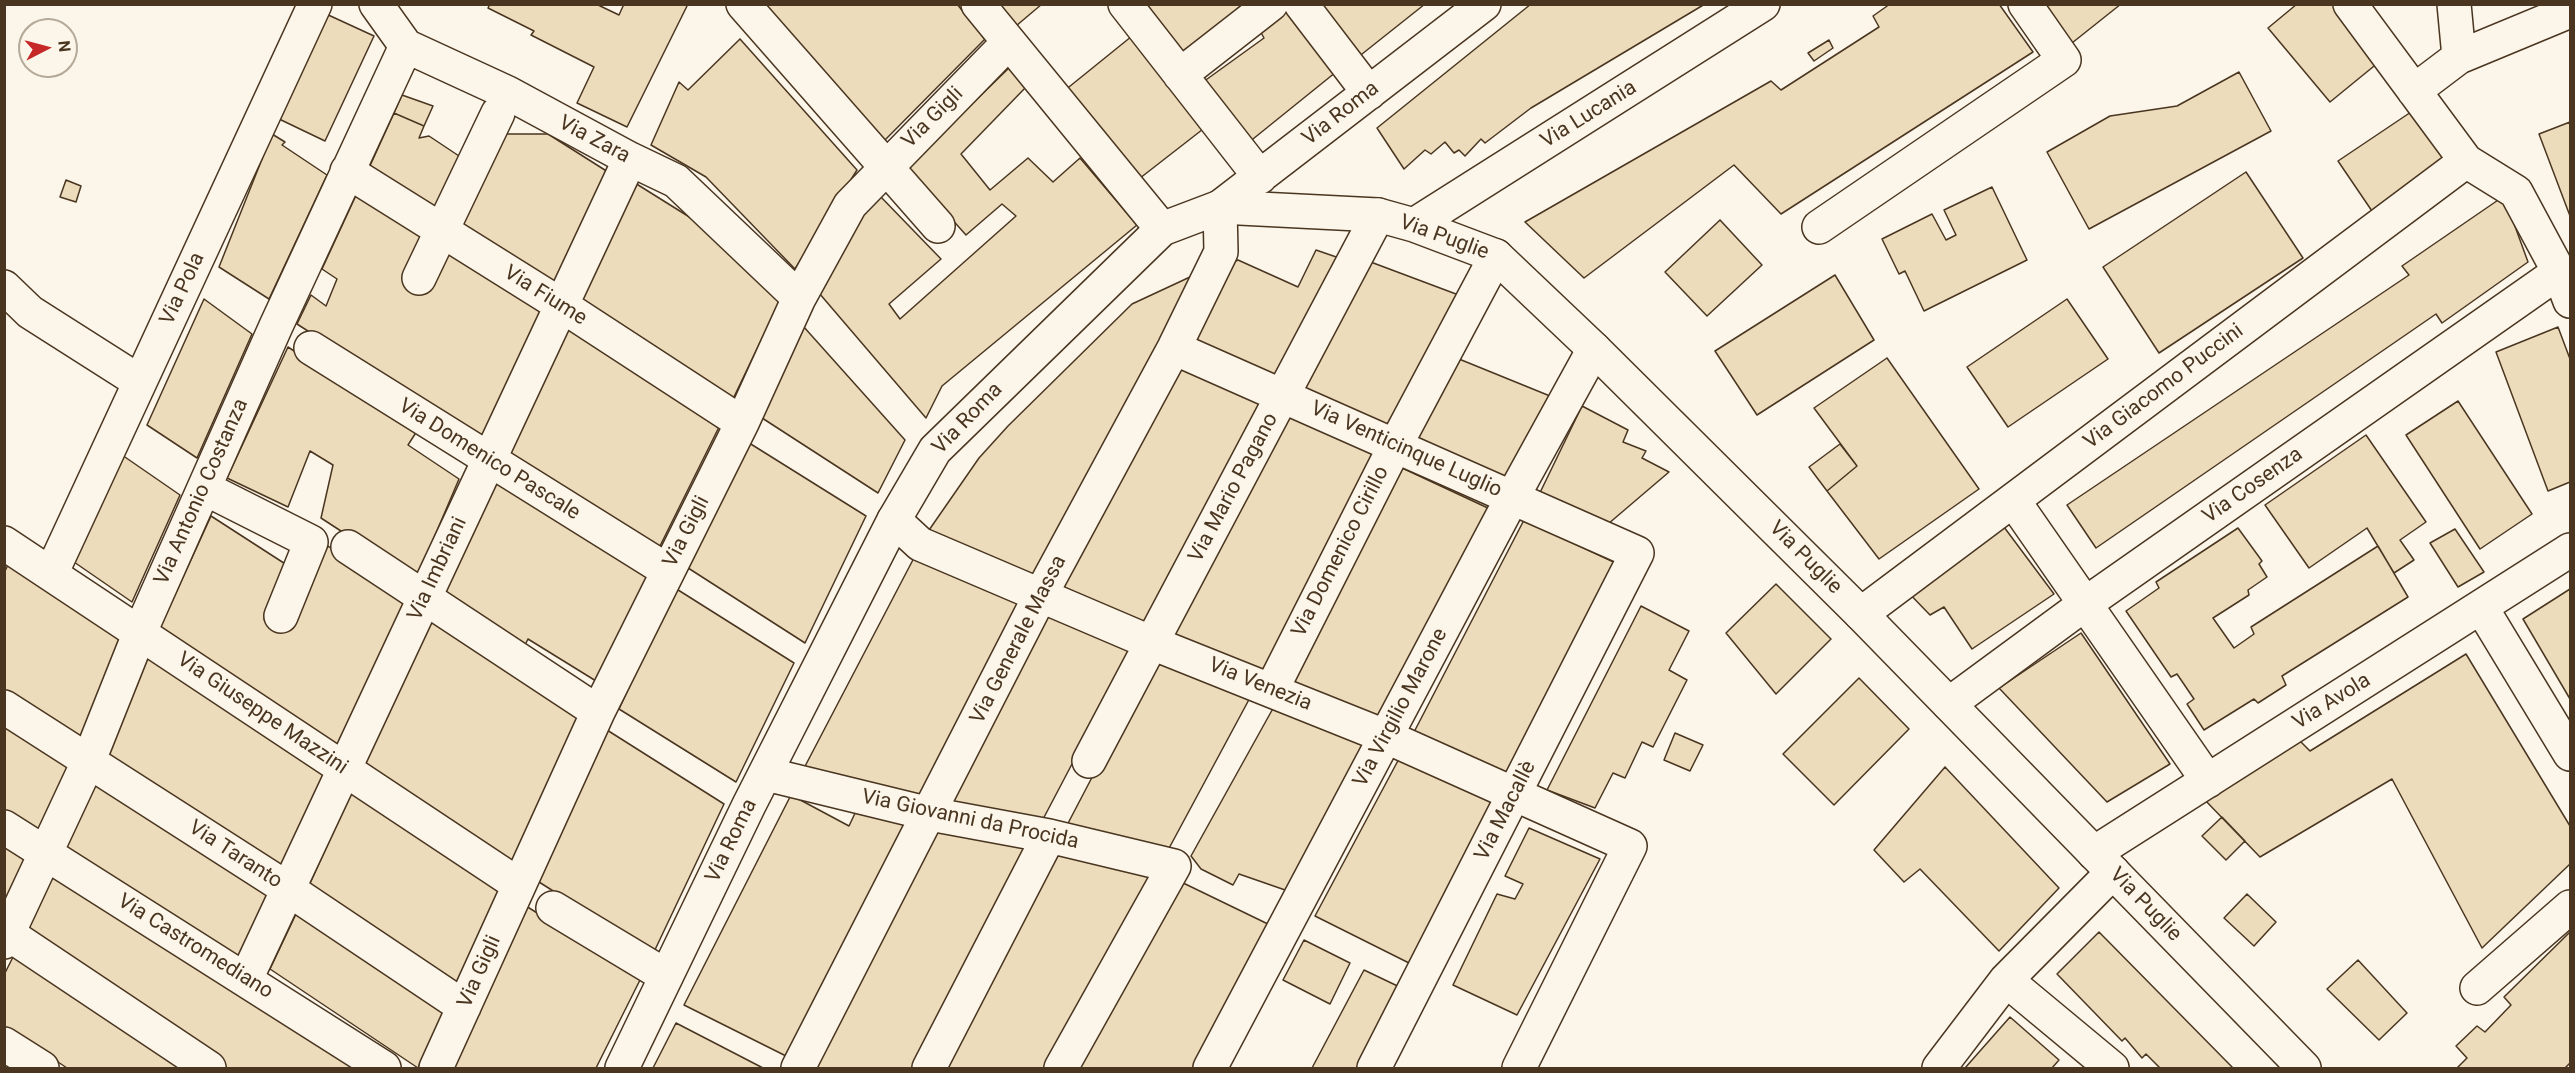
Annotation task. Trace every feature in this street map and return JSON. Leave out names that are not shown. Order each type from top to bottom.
[{"type":"street","name":"Via Pola","points":[[51,574],[315,4]]},
{"type":"street","name":"Via Zara","points":[[376,4],[406,46],[508,93],[630,159],[676,181],[799,298]]},
{"type":"street","points":[[743,4],[938,226]]},
{"type":"street","points":[[978,4],[1162,229]]},
{"type":"street","points":[[1125,4],[1260,177]]},
{"type":"street","points":[[1180,75],[1271,4]]},
{"type":"street","points":[[1301,4],[1369,93]]},
{"type":"street","name":"Via Roma","points":[[622,1068],[749,805],[894,520],[935,450],[1162,229],[1220,207],[1484,4]]},
{"type":"street","name":"Via Lucania","points":[[1414,225],[1763,4]]},
{"type":"street","points":[[1820,227],[2064,60],[2025,4]]},
{"type":"street","points":[[2350,4],[2466,161],[2516,192],[2565,286]]},
{"type":"street","points":[[2454,4],[2459,57]]},
{"type":"street","points":[[2414,91],[2459,57],[2571,11]]},
{"type":"street","name":"Via Gigli","points":[[436,1068],[598,712],[742,423],[799,298],[850,205],[1008,43]]},
{"type":"street","name":"Via Antonio Costanza","points":[[6,936],[89,760],[141,632],[204,488],[406,46]]},
{"type":"street","points":[[419,278],[498,113]]},
{"type":"street","name":"Via Imbriani","points":[[246,979],[630,159]]},
{"type":"street","name":"Via Giacomo Puccini","points":[[1862,614],[2466,161]]},
{"type":"street","name":"Via Fiume","points":[[347,171],[561,305],[742,423]]},
{"type":"street","name":"Via Puglie","points":[[1220,207],[1378,215],[1414,225],[1496,256],[1594,349],[1862,614],[2304,1068]]},
{"type":"street","name":"Via Generale Massa","points":[[798,1068],[1040,596],[1174,348],[1221,252],[1220,207]]},
{"type":"street","name":"Via Mario Pagano","points":[[1089,761],[1378,215]]},
{"type":"street","name":"Via Domenico Cirillo","points":[[1272,689],[1395,446],[1496,256]]},
{"type":"street","name":"Via Cosenza","points":[[1949,704],[2085,604],[2565,286]]},
{"type":"street","points":[[4,287],[30,312],[140,382]]},
{"type":"street","name":"Via Domenico Pascale","points":[[311,348],[488,461],[668,571]]},
{"type":"street","name":"Via Venticinque Luglio","points":[[1174,348],[1638,553]]},
{"type":"street","name":"Via Virgilio Marone","points":[[1210,1068],[1512,498],[1594,349]]},
{"type":"street","points":[[204,488],[311,542],[281,616]]},
{"type":"street","points":[[2013,500],[2208,781]]},
{"type":"street","name":"Via Venezia","points":[[894,520],[920,544],[1152,643],[1387,736],[1630,846],[1519,1068]]},
{"type":"street","name":"Via Giuseppe Mazzini","points":[[4,543],[519,885]]},
{"type":"street","points":[[348,547],[598,712]]},
{"type":"street","name":"Via Avola","points":[[1939,1068],[2006,980],[2103,862],[2208,781],[2571,550]]},
{"type":"street","name":"Via Macallè","points":[[1374,1068],[1638,553]]},
{"type":"street","points":[[2481,607],[2571,754]]},
{"type":"street","name":"Via Taranto","points":[[4,706],[464,1007]]},
{"type":"street","name":"Via Giovanni da Procida","points":[[766,774],[930,814],[1048,836],[1174,866],[1061,1068]]},
{"type":"street","name":"Via Castromediano","points":[[4,827],[384,1068]]},
{"type":"street","points":[[929,1068],[1048,836]]},
{"type":"street","points":[[553,908],[666,976]]},
{"type":"street","points":[[2477,988],[2571,908]]},
{"type":"street","points":[[6,936],[209,1068]]},
{"type":"street","points":[[2006,980],[2105,1066]]},
{"type":"street","points":[[4,1044],[42,1068]]},
{"type":"building","points":[[490,4],[596,4],[619,15],[624,4],[688,4],[627,127],[577,103],[594,67],[531,35],[534,31],[488,8]]},
{"type":"building","points":[[758,4],[957,4],[985,39],[882,143]]},
{"type":"building","points":[[999,4],[1042,4],[1016,26]]},
{"type":"building","points":[[1145,4],[1243,4],[1183,55]]},
{"type":"building","points":[[1316,4],[1425,4],[1357,58]]},
{"type":"building","points":[[1531,4],[1705,4],[1531,108],[1485,143],[1481,139],[1465,156],[1459,150],[1454,153],[1445,142],[1431,154],[1425,150],[1404,169],[1377,128]]},
{"type":"building","points":[[1890,4],[1999,4],[2033,52],[1781,214],[1734,165],[1584,278],[1525,222],[1771,81],[1781,90],[1879,27],[1873,16]]},
{"type":"building","points":[[2043,4],[2121,4],[2072,43]]},
{"type":"building","points":[[2297,4],[2332,4],[2379,62],[2330,102],[2268,28]]},
{"type":"building","points":[[1283,7],[1336,72],[1248,143],[1203,82],[1264,38],[1259,29]]},
{"type":"building","points":[[324,13],[374,36],[325,141],[277,118]]},
{"type":"building","points":[[1137,32],[1207,126],[1135,182],[1064,91]]},
{"type":"building","points":[[740,39],[857,170],[795,269],[706,177],[651,145],[679,82],[688,90]]},
{"type":"building","points":[[1829,40],[1833,48],[1814,61],[1808,53]]},
{"type":"building","points":[[1011,66],[1027,86],[961,154],[990,190],[1028,158],[1053,182],[1080,158],[1137,225],[942,386],[926,418],[819,293],[856,213],[879,195],[941,259],[889,304],[900,319],[1016,216],[1002,204],[966,235],[906,168]]},
{"type":"building","points":[[2239,72],[2271,131],[2089,229],[2047,152],[2110,116],[2177,106]]},
{"type":"building","points":[[402,95],[433,106],[424,126],[394,113]]},
{"type":"building","points":[[2414,110],[2451,162],[2374,214],[2338,161]]},
{"type":"building","points":[[394,113],[424,126],[419,138],[429,136],[465,160],[439,215],[369,168]]},
{"type":"building","points":[[2570,122],[2570,216],[2539,134]]},
{"type":"building","points":[[272,134],[285,142],[282,145],[327,175],[269,299],[219,267]]},
{"type":"building","points":[[504,134],[548,134],[608,172],[556,286],[461,228]]},
{"type":"building","points":[[2246,172],[2303,258],[2159,353],[2103,267]]},
{"type":"building","points":[[66,180],[81,186],[76,202],[60,197]]},
{"type":"building","points":[[635,183],[715,233],[780,301],[732,401],[579,303]]},
{"type":"building","points":[[1992,187],[2027,260],[1924,311],[1905,271],[1899,274],[1882,239],[1932,214],[1946,240],[1956,235],[1944,210]]},
{"type":"building","points":[[358,191],[546,311],[482,443],[297,324],[311,295],[326,306],[337,279],[322,269]]},
{"type":"building","points":[[2504,196],[2528,262],[2442,323],[2436,314],[2096,548],[2067,505],[2409,275],[2402,266]]},
{"type":"building","points":[[1720,220],[1762,265],[1707,316],[1665,272]]},
{"type":"building","points":[[1316,250],[1345,260],[1274,383],[1189,347],[1229,264],[1238,260],[1298,287]]},
{"type":"building","points":[[1368,261],[1464,297],[1391,436],[1297,392]]},
{"type":"building","points":[[1835,275],[1874,340],[1757,415],[1715,351]]},
{"type":"building","points":[[1190,277],[1192,281],[1035,581],[927,533],[979,458],[1008,426],[1132,304]]},
{"type":"building","points":[[204,299],[252,334],[197,458],[147,425]]},
{"type":"building","points":[[2067,299],[2108,359],[2008,427],[1967,367]]},
{"type":"building","points":[[568,326],[721,423],[658,550],[508,454]]},
{"type":"building","points":[[803,326],[905,440],[878,493],[759,416]]},
{"type":"building","points":[[2558,327],[2570,359],[2570,482],[2548,491],[2496,352]]},
{"type":"building","points":[[288,347],[417,431],[408,445],[459,479],[416,580],[321,518],[333,465],[310,451],[288,507],[227,478]]},
{"type":"building","points":[[1887,358],[1979,489],[1879,559],[1827,491],[1857,466],[1814,408]]},
{"type":"building","points":[[1459,359],[1550,396],[1503,483],[1413,445]]},
{"type":"building","points":[[1174,365],[1263,404],[1145,624],[1056,588]]},
{"type":"building","points":[[2458,401],[2532,514],[2480,549],[2406,435]]},
{"type":"building","points":[[1582,406],[1628,430],[1623,442],[1646,451],[1642,458],[1669,472],[1601,530],[1534,505]]},
{"type":"building","points":[[1284,413],[1379,457],[1266,676],[1162,636]]},
{"type":"building","points":[[2366,435],[2426,522],[2400,540],[2414,560],[2394,573],[2367,528],[2309,568],[2265,505]]},
{"type":"building","points":[[746,441],[866,516],[805,643],[685,566]]},
{"type":"building","points":[[1840,444],[1857,466],[1827,491],[1809,467]]},
{"type":"building","points":[[122,455],[180,495],[132,602],[74,562]]},
{"type":"building","points":[[1400,467],[1490,509],[1378,720],[1286,682]]},
{"type":"building","points":[[494,478],[652,574],[596,681],[528,639],[523,649],[440,596]]},
{"type":"building","points":[[211,516],[290,567],[264,619],[282,631],[328,546],[406,603],[339,751],[159,630]]},
{"type":"building","points":[[1998,519],[2054,594],[1972,649],[1944,607],[1930,615],[1902,586]]},
{"type":"building","points":[[1524,520],[1620,565],[1516,777],[1413,734]]},
{"type":"building","points":[[2238,528],[2262,561],[2259,564],[2267,577],[2248,590],[2249,595],[2213,618],[2234,648],[2254,634],[2251,627],[2378,546],[2408,597],[2282,676],[2286,685],[2258,703],[2254,699],[2204,730],[2187,704],[2194,699],[2177,674],[2171,677],[2126,611],[2159,588],[2156,582]]},
{"type":"building","points":[[2455,529],[2484,572],[2458,587],[2430,543]]},
{"type":"building","points":[[916,554],[1022,601],[919,799],[802,772]]},
{"type":"building","points":[[9,563],[126,641],[85,743],[4,692],[4,573]]},
{"type":"building","points":[[1776,584],[1831,639],[1776,694],[1726,633]]},
{"type":"building","points":[[675,588],[794,663],[736,782],[619,709]]},
{"type":"building","points":[[2570,589],[2570,699],[2523,619]]},
{"type":"building","points":[[1641,606],[1689,631],[1669,670],[1687,680],[1653,747],[1642,742],[1625,778],[1613,773],[1595,808],[1547,790]]},
{"type":"building","points":[[1046,611],[1134,646],[1041,823],[944,802]]},
{"type":"building","points":[[431,617],[582,716],[512,864],[363,764]]},
{"type":"building","points":[[2081,633],[2170,764],[2107,802],[1999,688]]},
{"type":"building","points":[[147,654],[330,774],[284,876],[102,756]]},
{"type":"building","points":[[2466,654],[2570,826],[2570,864],[2482,948],[2392,779],[2260,857],[2202,797],[2295,736],[2310,751]]},
{"type":"building","points":[[1156,655],[1252,694],[1167,852],[1065,829]]},
{"type":"building","points":[[1859,678],[1909,729],[1834,805],[1783,754]]},
{"type":"building","points":[[1276,703],[1367,743],[1288,891],[1239,874],[1233,885],[1201,869],[1191,856]]},
{"type":"building","points":[[4,721],[70,765],[37,839],[4,817]]},
{"type":"building","points":[[607,730],[724,804],[653,954],[539,882]]},
{"type":"building","points":[[1675,733],[1703,745],[1690,771],[1664,760]]},
{"type":"building","points":[[1401,755],[1502,798],[1419,968],[1315,916]]},
{"type":"building","points":[[1945,767],[2059,888],[1999,951],[1920,869],[1904,882],[1874,850]]},
{"type":"building","points":[[94,782],[274,899],[242,971],[62,852]]},
{"type":"building","points":[[352,791],[503,888],[455,989],[306,892]]},
{"type":"building","points":[[791,795],[849,826],[857,809],[907,823],[788,1057],[684,1005]]},
{"type":"building","points":[[2222,817],[2245,841],[2226,860],[2202,836]]},
{"type":"building","points":[[932,827],[1029,847],[918,1068],[815,1068]]},
{"type":"building","points":[[1529,828],[1600,859],[1517,1015],[1453,985],[1497,894],[1515,899],[1523,884],[1505,876]]},
{"type":"building","points":[[4,838],[28,853],[4,906]]},
{"type":"building","points":[[1052,853],[1153,875],[1051,1068],[940,1068]]},
{"type":"building","points":[[51,868],[364,1068],[227,1068],[23,932]]},
{"type":"building","points":[[1177,880],[1270,925],[1196,1068],[1077,1068]]},
{"type":"building","points":[[2247,894],[2276,922],[2254,946],[2224,918]]},
{"type":"building","points":[[526,906],[641,978],[596,1068],[452,1068]]},
{"type":"building","points":[[296,914],[445,1011],[418,1068],[270,969]]},
{"type":"building","points":[[2099,932],[2233,1068],[2160,1068],[2146,1054],[2142,1058],[2125,1038],[2122,1041],[2057,974]]},
{"type":"building","points":[[2570,932],[2570,1063],[2565,1068],[2457,1068],[2467,1058],[2456,1046],[2477,1026],[2485,1032],[2511,1005],[2504,997]]},
{"type":"building","points":[[1304,940],[1350,963],[1330,1004],[1283,980]]},
{"type":"building","points":[[17,949],[194,1068],[67,1068],[4,1026],[4,975]]},
{"type":"building","points":[[2358,960],[2407,1013],[2379,1040],[2327,989]]},
{"type":"building","points":[[1364,970],[1408,991],[1366,1068],[1312,1068]]},
{"type":"building","points":[[2010,1017],[2059,1060],[2052,1068],[1965,1068]]},
{"type":"building","points":[[676,1023],[763,1068],[653,1068]]}]
